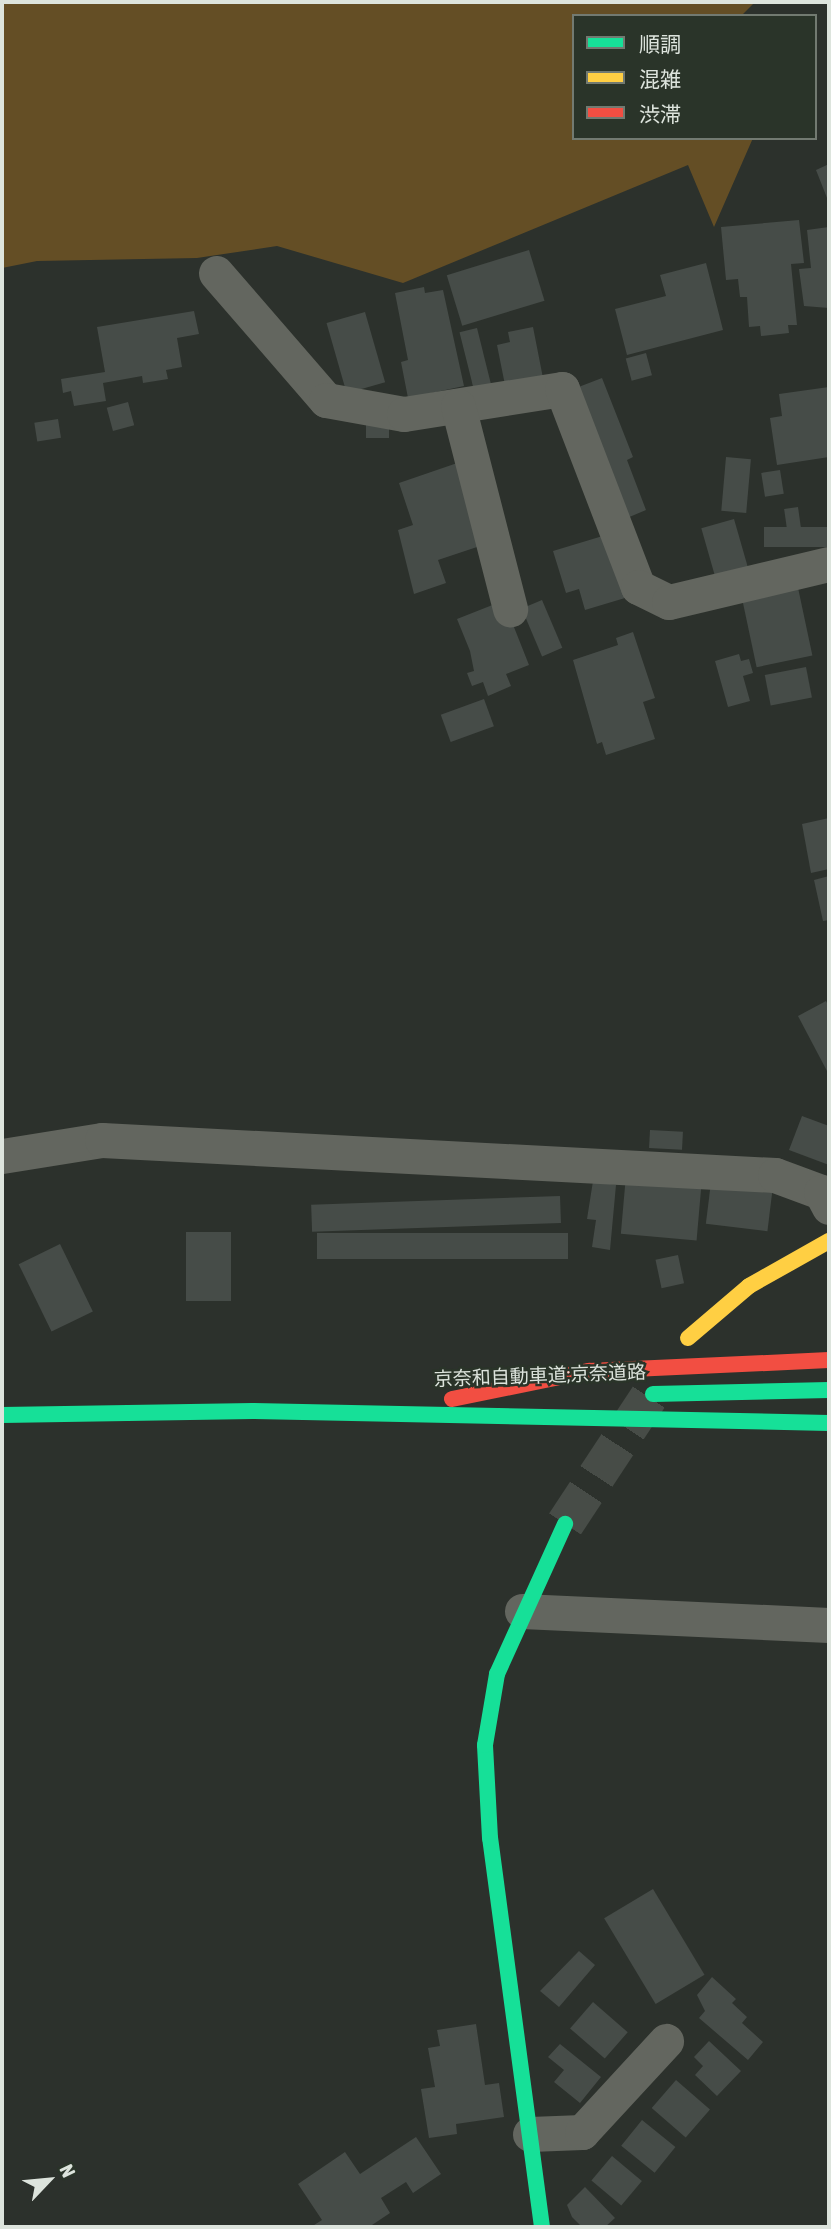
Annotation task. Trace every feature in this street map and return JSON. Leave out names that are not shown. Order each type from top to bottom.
[{"type":"main road","points":[[688,1338],[749,1286],[829,1241]]},
{"type":"main road","points":[[452,1399],[589,1371],[829,1360]]},
{"type":"main road","name":"京奈和自動車道;京奈道路","points":[[634,1395],[829,1390]]},
{"type":"main road","name":"京奈和自動車道;京奈道路","points":[[253,1411],[452,1399],[564,1396]]},
{"type":"main road","name":"京奈和自動車道;京奈道路","points":[[2,1415],[253,1411],[829,1423]]},
{"type":"main road","points":[[542,2227],[490,1838],[485,1745],[497,1674],[522,1611],[565,1524]]},
{"type":"street","points":[[216,274],[326,400],[404,414],[562,389],[638,587],[669,602],[829,564]]},
{"type":"street","points":[[458,406],[510,609]]},
{"type":"street","points":[[2,1156],[102,1140],[775,1175],[821,1192],[829,1207]]},
{"type":"street","points":[[522,1611],[829,1625]]},
{"type":"street","points":[[530,2134],[582,2132],[666,2041]]},
{"type":"shaded area","points":[[2,2],[755,2],[743,14],[572,14],[572,140],[752,140],[714,227],[688,165],[403,283],[277,246],[197,258],[37,261],[2,268]]},
{"type":"building","points":[[829,164],[829,203],[816,170]]},
{"type":"building","points":[[799,220],[804,263],[791,264],[797,325],[788,325],[789,333],[761,336],[760,326],[749,327],[747,297],[740,297],[738,279],[726,280],[721,227]]},
{"type":"building","points":[[829,227],[829,308],[804,306],[799,269],[811,268],[807,230]]},
{"type":"building","points":[[529,250],[544,301],[462,326],[447,275]]},
{"type":"building","points":[[706,263],[723,330],[627,355],[615,309],[666,296],[660,275]]},
{"type":"building","points":[[424,287],[425,293],[443,290],[464,386],[408,398],[401,362],[408,360],[395,293]]},
{"type":"building","points":[[194,311],[199,334],[177,338],[182,367],[166,370],[168,379],[143,383],[142,376],[103,383],[106,401],[74,406],[71,391],[63,393],[61,379],[105,372],[97,327]]},
{"type":"building","points":[[365,312],[385,382],[347,393],[327,323]]},
{"type":"building","points":[[533,327],[543,378],[505,385],[497,345],[510,342],[508,332]]},
{"type":"building","points":[[477,328],[492,389],[475,393],[460,332]]},
{"type":"building","points":[[646,353],[652,375],[632,381],[626,358]]},
{"type":"building","points":[[602,378],[633,457],[627,460],[646,510],[627,518],[576,388]]},
{"type":"building","points":[[829,387],[829,457],[777,465],[770,418],[782,416],[779,394]]},
{"type":"building","points":[[128,402],[134,425],[113,431],[107,408]]},
{"type":"building","points":[[58,419],[61,438],[37,442],[34,423]]},
{"type":"building","points":[[366,420],[389,420],[389,438],[366,438]]},
{"type":"building","points":[[726,457],[751,459],[746,513],[721,511]]},
{"type":"building","points":[[466,460],[483,545],[438,560],[446,583],[414,594],[398,530],[413,525],[399,483]]},
{"type":"building","points":[[780,470],[784,494],[765,497],[761,473]]},
{"type":"building","points":[[798,507],[801,528],[787,530],[784,509]]},
{"type":"building","points":[[734,519],[748,567],[715,576],[701,528]]},
{"type":"building","points":[[764,527],[829,527],[829,547],[764,547]]},
{"type":"building","points":[[606,535],[625,598],[585,610],[579,589],[566,593],[553,551]]},
{"type":"building","points":[[797,583],[812,655],[757,667],[741,595]]},
{"type":"building","points":[[542,600],[562,648],[542,656],[522,609]]},
{"type":"building","points":[[495,604],[506,607],[529,665],[506,674],[511,686],[488,696],[483,682],[472,686],[467,673],[474,671],[470,651],[457,619]]},
{"type":"building","points":[[633,632],[655,698],[643,702],[655,739],[606,755],[602,742],[597,744],[573,660],[618,645],[616,638]]},
{"type":"building","points":[[739,654],[741,661],[749,659],[753,673],[743,676],[750,701],[728,707],[715,661]]},
{"type":"building","points":[[806,667],[812,697],[771,705],[765,675]]},
{"type":"building","points":[[484,699],[494,726],[451,742],[441,715]]},
{"type":"building","points":[[829,818],[829,869],[811,873],[802,824]]},
{"type":"building","points":[[829,876],[829,920],[823,921],[814,880]]},
{"type":"building","points":[[826,1001],[829,1007],[827,1071],[798,1016]]},
{"type":"building","points":[[802,1116],[829,1126],[829,1165],[789,1150]]},
{"type":"building","points":[[650,1130],[683,1132],[682,1150],[649,1148]]},
{"type":"building","points":[[626,1175],[702,1182],[697,1240],[621,1234]]},
{"type":"building","points":[[593,1181],[616,1185],[610,1250],[592,1247],[596,1220],[587,1219]]},
{"type":"building","points":[[711,1182],[773,1190],[767,1231],[706,1224]]},
{"type":"building","points":[[560,1196],[561,1223],[312,1232],[311,1205]]},
{"type":"building","points":[[186,1232],[231,1232],[231,1301],[186,1301]]},
{"type":"building","points":[[317,1233],[568,1233],[568,1259],[317,1259]]},
{"type":"building","points":[[60,1244],[93,1311],[52,1332],[19,1264]]},
{"type":"building","points":[[678,1255],[684,1283],[662,1288],[656,1260]]},
{"type":"building","points":[[653,1889],[705,1975],[656,2004],[604,1918]]},
{"type":"building","points":[[579,1951],[595,1965],[559,2007],[540,1991]]},
{"type":"building","points":[[712,1977],[736,1999],[732,2003],[747,2017],[742,2023],[763,2042],[748,2060],[699,2018],[705,2011],[697,1995]]},
{"type":"building","points":[[593,2002],[628,2032],[605,2059],[570,2028]]},
{"type":"building","points":[[476,2024],[485,2085],[499,2083],[504,2117],[456,2124],[457,2134],[429,2138],[421,2089],[435,2087],[428,2048],[440,2046],[437,2030]]},
{"type":"building","points":[[709,2041],[741,2071],[717,2096],[695,2075],[703,2066],[694,2057]]},
{"type":"building","points":[[560,2044],[601,2077],[580,2103],[554,2082],[564,2070],[548,2057]]},
{"type":"building","points":[[676,2080],[710,2110],[686,2137],[652,2108]]},
{"type":"building","points":[[642,2120],[675,2147],[655,2173],[621,2146]]},
{"type":"building","points":[[416,2137],[441,2174],[413,2193],[406,2182],[381,2198],[390,2213],[369,2227],[311,2227],[322,2220],[298,2184],[345,2152],[360,2174]]},
{"type":"building","points":[[612,2156],[642,2181],[621,2206],[591,2181]]},
{"type":"building","points":[[585,2187],[615,2218],[605,2227],[582,2227],[572,2217],[567,2205]]},
{"type":"tunnel","points":[[565,1524],[650,1395]]},
{"type":"traffic: fast","points":[[653,1394],[829,1390]]},
{"type":"traffic: fast","points":[[2,1415],[253,1411],[829,1423]]},
{"type":"traffic: fast","points":[[542,2227],[490,1838],[485,1745],[497,1674],[565,1524]]},
{"type":"traffic: slow","points":[[688,1338],[749,1286],[829,1241]]},
{"type":"traffic: jam","points":[[452,1399],[589,1371],[829,1360]]}]
